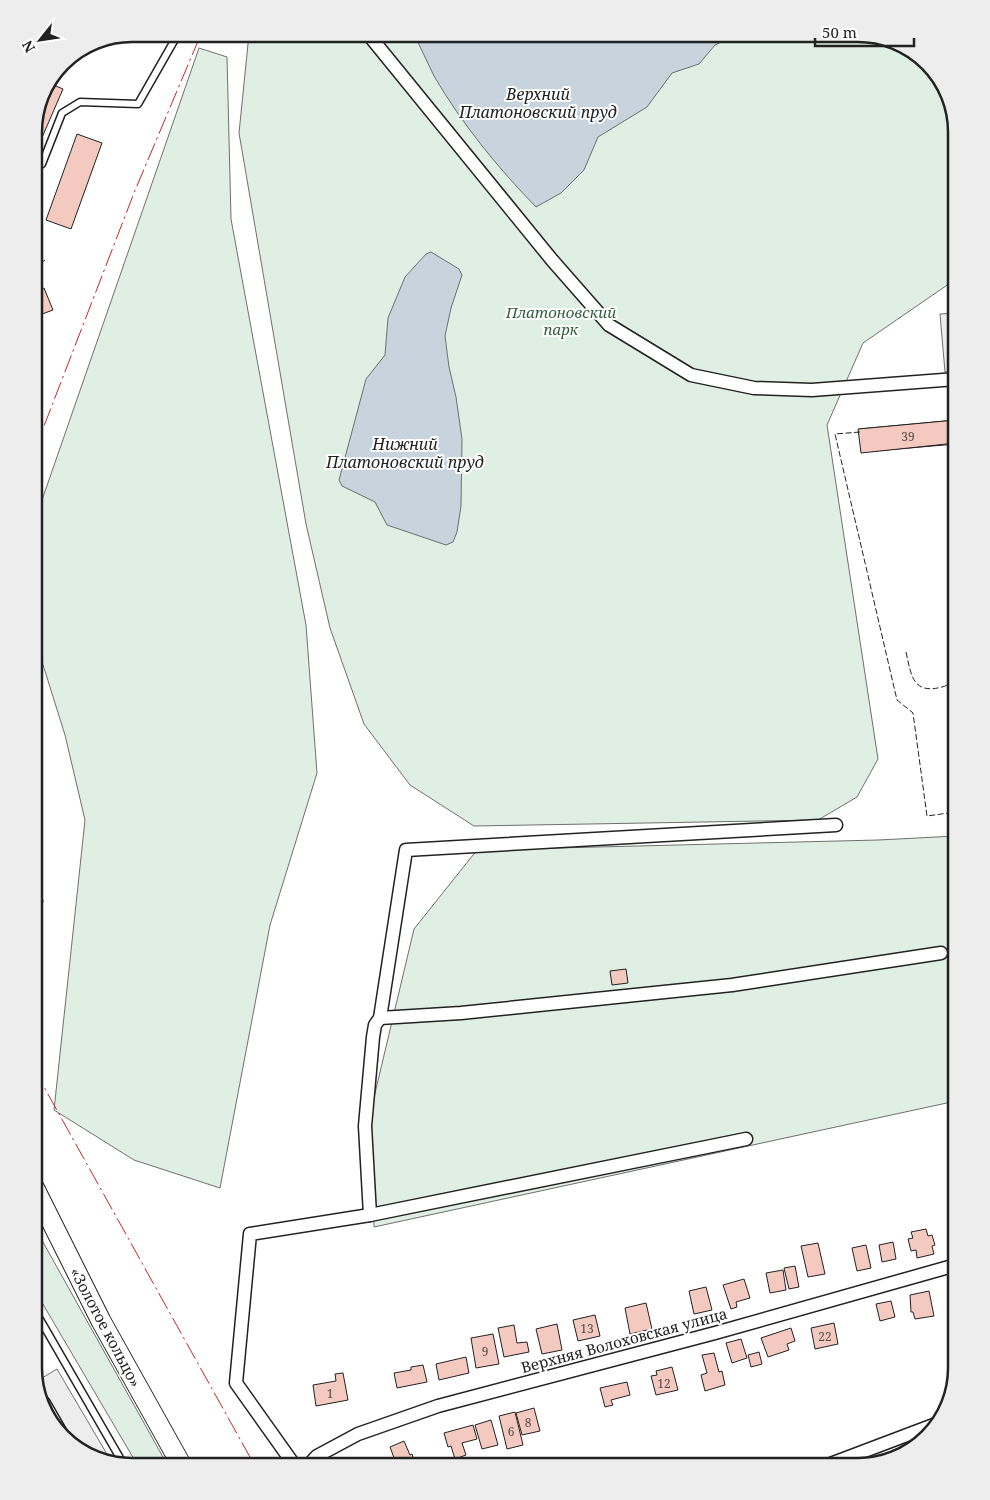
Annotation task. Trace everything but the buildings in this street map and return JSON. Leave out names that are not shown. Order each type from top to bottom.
[{"type":"main road","name":"«Золотое кольцо»","points":[[42,1203],[101,1320],[177,1457]]},
{"type":"street","points":[[375,42],[552,260],[609,325],[691,375],[754,388],[812,390],[948,380]]},
{"type":"street","points":[[370,1215],[365,1126],[373,1037],[375,1025],[380,1018],[406,850],[836,825]]},
{"type":"street","points":[[380,1018],[461,1013],[732,985],[941,953]]},
{"type":"street","points":[[289,1457],[236,1383],[250,1234],[370,1215],[746,1139]]},
{"type":"street","name":"Верхняя Волоховская улица","points":[[317,1457],[358,1434],[438,1406],[715,1333],[948,1267]]},
{"type":"street","points":[[846,1458],[923,1429]]},
{"type":"lane","points":[[43,162],[62,113],[80,102],[138,104],[173,42]]},
{"type":"lane","points":[[42,1323],[119,1456]]},
{"type":"green space","name":"Платоновский парк","points":[[248,42],[869,43],[892,49],[921,69],[941,98],[947,121],[948,285],[863,343],[827,425],[878,759],[857,797],[818,820],[474,826],[410,785],[364,724],[330,628],[306,524],[239,133]]},
{"type":"green space","points":[[199,48],[227,57],[231,219],[306,625],[317,773],[270,925],[220,1188],[134,1160],[54,1110],[85,820],[65,735],[43,663],[43,498]]},
{"type":"green space","points":[[948,836],[948,1103],[374,1227],[371,1110],[414,929],[477,850],[878,840]]},
{"type":"green space","points":[[42,1241],[163,1457],[133,1457],[42,1303]]},
{"type":"shaded area","points":[[940,314],[948,314],[948,372],[945,372]]},
{"type":"shaded area","points":[[57,1369],[106,1453],[98,1451],[78,1439],[61,1422],[49,1402],[43,1377]]},
{"type":"water","name":"Верхний Платоновский пруд","points":[[418,42],[720,43],[715,45],[699,64],[672,73],[647,107],[598,137],[584,170],[561,193],[536,207],[494,161],[456,111],[434,76]]},
{"type":"water","name":"Нижний Платоновский пруд","points":[[431,252],[459,269],[462,275],[451,308],[445,336],[462,439],[461,506],[457,532],[453,542],[446,545],[387,525],[375,502],[342,486],[339,480],[366,379],[385,355],[388,318],[405,277],[426,254]]},
{"type":"fence","points":[[860,432],[835,434],[897,700],[913,713],[927,816],[948,813]]},
{"type":"fence","points":[[906,652],[912,675],[919,685],[932,689],[948,684]]},
{"type":"power","points":[[43,429],[134,193],[198,42]]},
{"type":"power","points":[[42,1084],[250,1457]]}]
